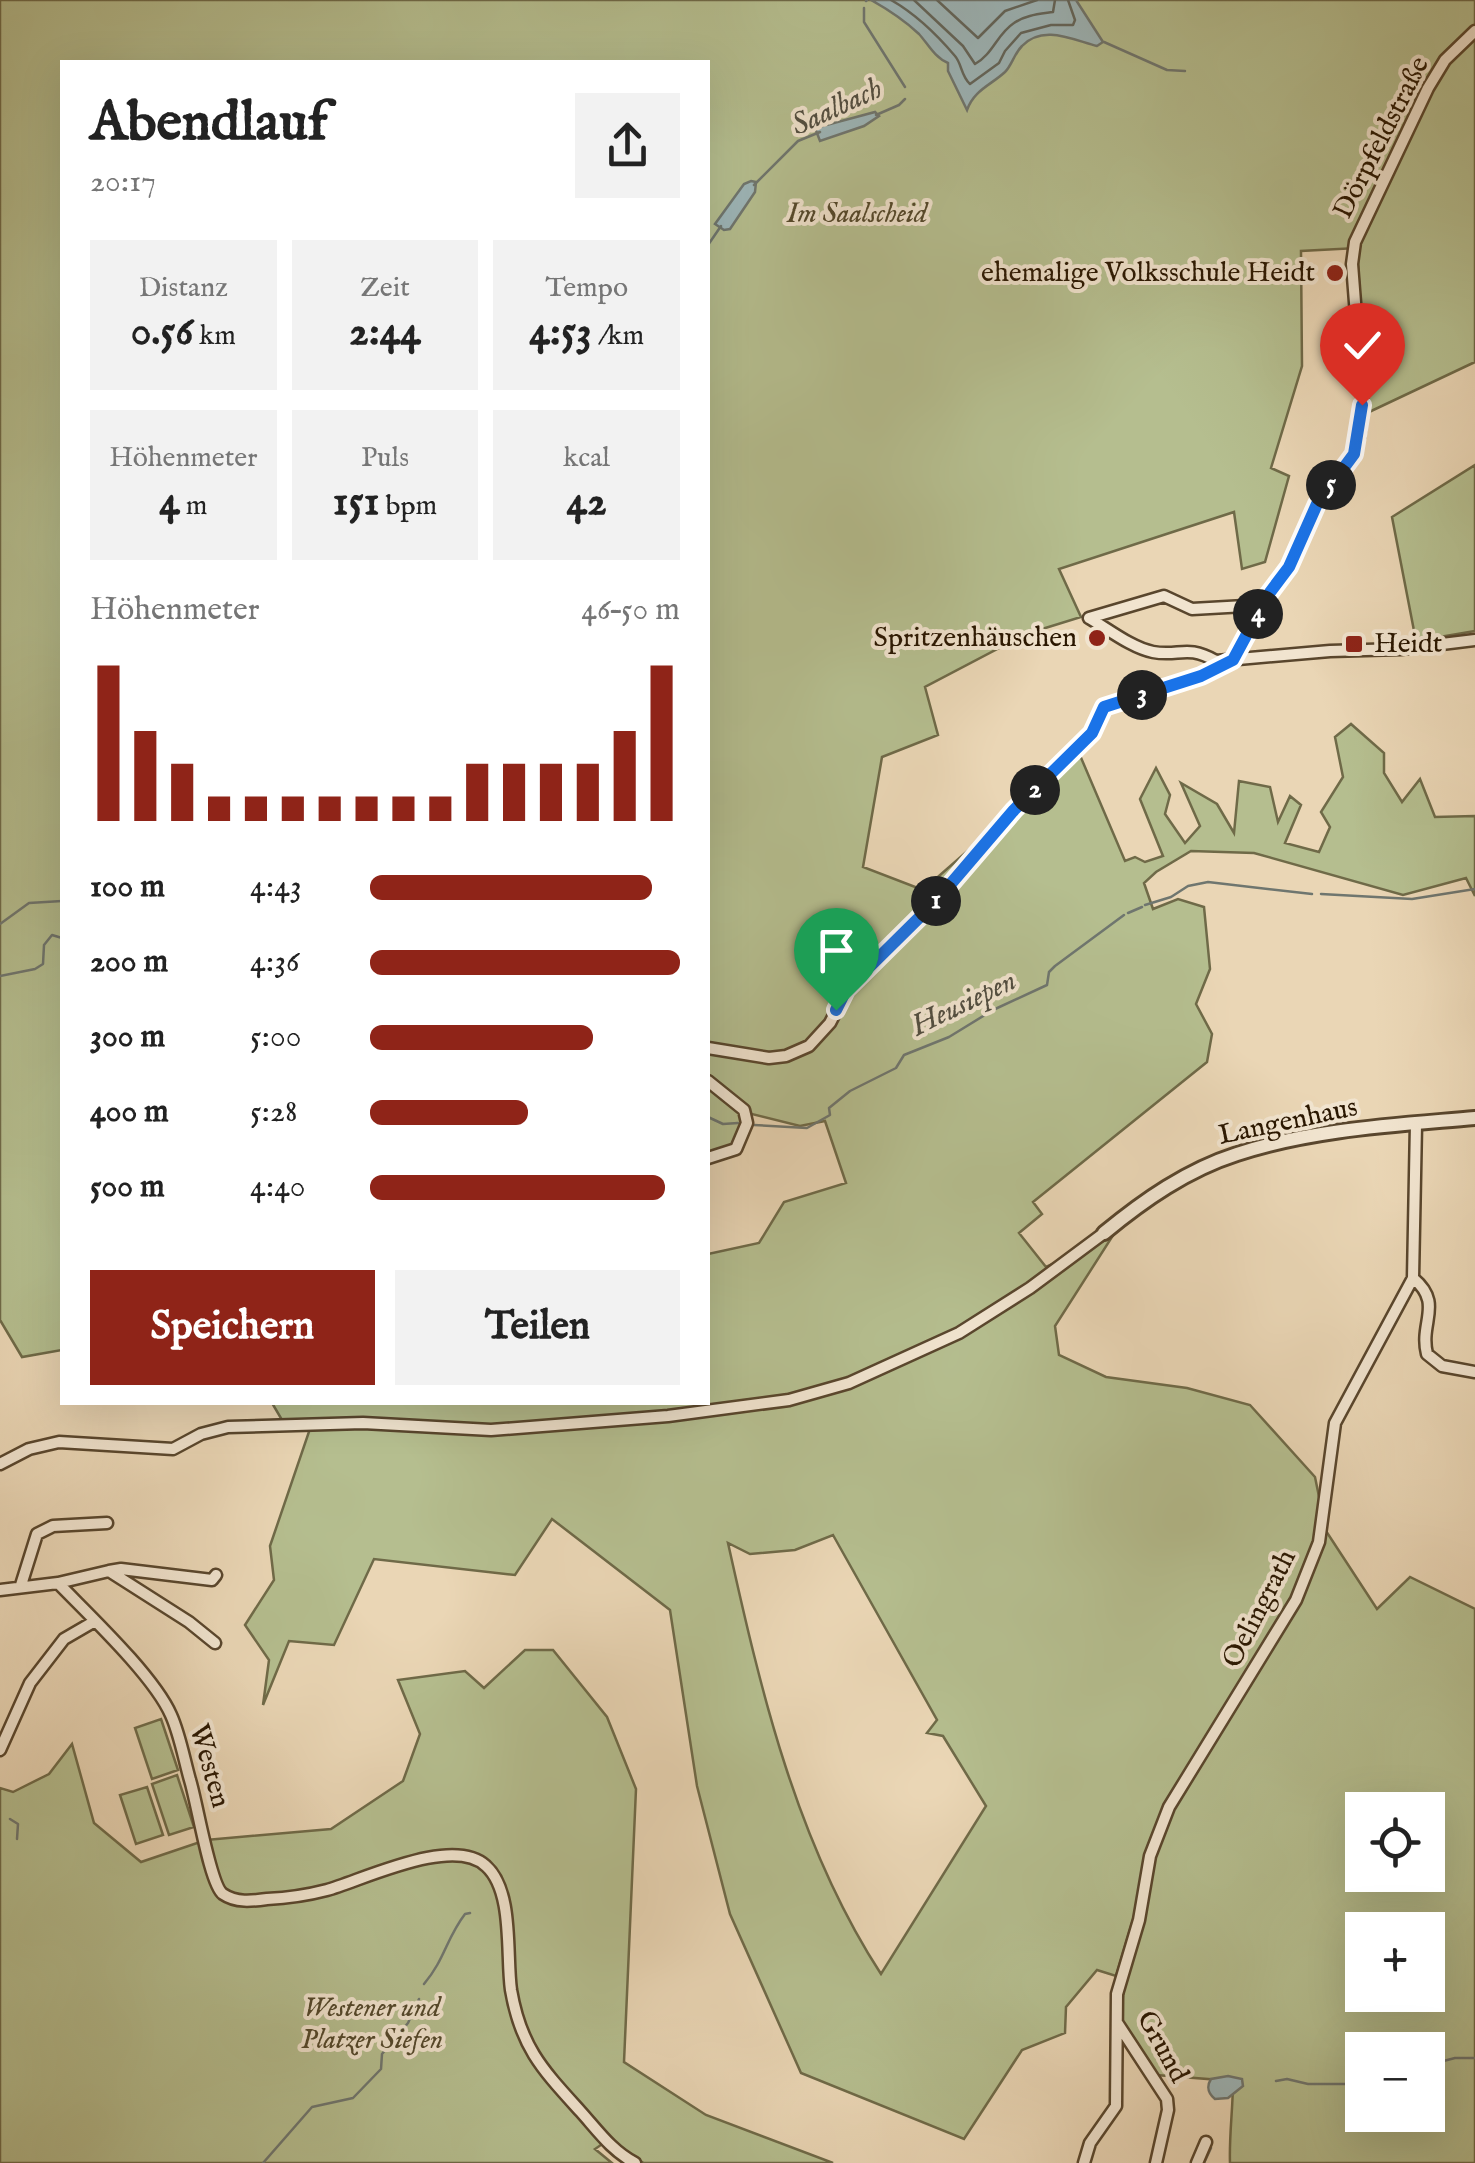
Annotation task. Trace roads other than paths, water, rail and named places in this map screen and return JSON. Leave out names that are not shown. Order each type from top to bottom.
[{"type":"street","name":"Dörpfeldstraße","points":[[1233,660],[1268,595],[1289,567],[1317,504],[1354,454],[1362,405],[1352,264],[1361,225],[1428,88],[1445,60],[1475,31]]},
{"type":"street","points":[[1268,595],[1244,606],[1192,609],[1164,596],[1089,618],[1149,651],[1201,652],[1216,660],[1401,649],[1475,640]]},
{"type":"street","points":[[710,1048],[769,1058],[809,1046],[830,1023],[846,990],[937,900],[1014,810],[1092,733],[1104,707],[1201,676],[1233,660]]},
{"type":"street","points":[[710,1083],[747,1116],[736,1149],[710,1157]]},
{"type":"street","name":"Langenhaus","points":[[0,1464],[29,1449],[59,1442],[173,1449],[210,1430],[228,1427],[362,1424],[491,1430],[668,1416],[828,1391],[959,1333],[1030,1288],[1144,1201],[1234,1154],[1324,1135],[1475,1118]]},
{"type":"street","name":"Oelingrath","points":[[1156,1838],[1169,1807],[1296,1600],[1319,1542],[1335,1423],[1413,1278],[1416,1124]]},
{"type":"street","name":"Oelingrath","points":[[1413,1278],[1422,1286],[1430,1304],[1427,1354],[1442,1366],[1475,1372]]},
{"type":"street","points":[[20,1585],[36,1534],[53,1526],[107,1523]]},
{"type":"street","points":[[0,1590],[58,1584],[121,1569],[212,1580],[216,1575]]},
{"type":"street","points":[[109,1571],[190,1622],[215,1643]]},
{"type":"street","name":"Westen","points":[[58,1584],[152,1686],[172,1716],[215,1886],[224,1896],[242,1901],[326,1890],[415,1861],[463,1857],[482,1862],[493,1874],[500,1892],[512,1992],[528,2047],[548,2078],[610,2145],[636,2163]]},
{"type":"street","points":[[0,1750],[30,1683],[64,1639],[95,1621]]},
{"type":"street","name":"Grund","points":[[1156,1838],[1144,1876],[1139,1920],[1117,1994],[1117,2023],[1167,2099],[1156,2163]]},
{"type":"street","points":[[1084,2163],[1090,2143],[1116,2106],[1117,2023]]},
{"type":"street","points":[[1197,2163],[1206,2142]]},
{"type":"water","points":[[871,0],[1076,0],[1103,42],[1097,46],[1049,35],[1030,39],[1005,72],[974,97],[967,110],[948,63],[908,24]]},
{"type":"water","points":[[875,112],[879,116],[864,126],[820,141],[815,128]]},
{"type":"water","points":[[756,182],[755,192],[730,229],[715,224],[744,184]]},
{"type":"water","points":[[1211,2079],[1242,2079],[1243,2086],[1228,2098],[1215,2099],[1208,2090]]},
{"type":"waterway","points":[[864,8],[864,22],[905,87]]},
{"type":"waterway","points":[[1104,42],[1167,70],[1185,71]]},
{"type":"waterway","name":"Saalbach","points":[[876,115],[905,99]]},
{"type":"waterway","name":"Saalbach","points":[[754,185],[798,141],[820,132]]},
{"type":"waterway","name":"Saalbach","points":[[710,242],[721,226]]},
{"type":"waterway","name":"Heusiepen","points":[[1145,905],[1171,897],[1188,886],[1208,882],[1312,894]]},
{"type":"waterway","name":"Heusiepen","points":[[1321,894],[1412,899],[1475,889]]},
{"type":"waterway","name":"Saalbach","points":[[0,924],[29,903],[60,901]]},
{"type":"waterway","name":"Heusiepen","points":[[1128,913],[1142,907]]},
{"type":"waterway","name":"Heusiepen","points":[[754,1125],[807,1128],[830,1115],[829,1108],[850,1091],[896,1068],[904,1055],[949,1037],[993,1010],[1047,985],[1049,972],[1055,966],[1124,915]]},
{"type":"waterway","points":[[0,976],[43,964],[44,945],[52,935],[60,937]]},
{"type":"waterway","name":"Heusiepen","points":[[710,1118],[723,1124],[738,1123]]},
{"type":"waterway","points":[[10,1819],[18,1824],[17,1839]]},
{"type":"waterway","points":[[424,1984],[459,1923],[470,1913]]},
{"type":"waterway","points":[[263,2163],[312,2107],[353,2098],[381,2069],[382,2054],[408,2023],[419,1999]]},
{"type":"waterway","points":[[1445,2061],[1475,2058]]},
{"type":"waterway","points":[[1276,2081],[1345,2084]]},
{"type":"waterway","points":[[1204,2163],[1211,2148]]},
{"type":"place","name":"ehemalige Volksschule Heidt","points":[[1335,273]]},
{"type":"place","name":"Spritzenhäuschen","points":[[1097,638]]},
{"type":"place","name":"Heidt","points":[[1354,644]]},
{"type":"park label","name":"Im Saalscheid","points":[[857,214]]},
{"type":"park label","name":"Westener und Platzer Siefen","points":[[372,2024]]}]
